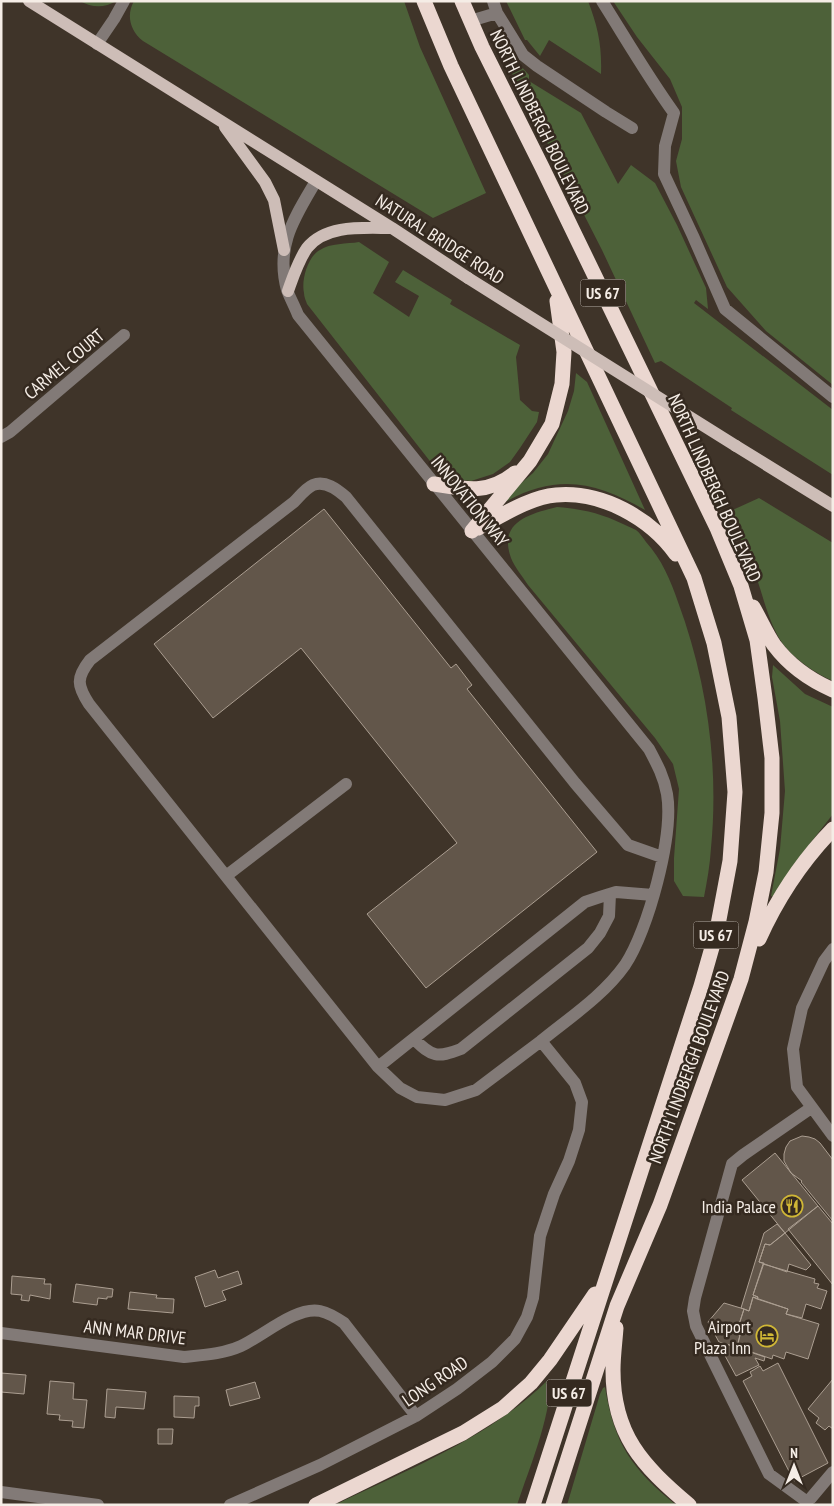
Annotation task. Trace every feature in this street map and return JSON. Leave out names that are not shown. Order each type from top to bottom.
[{"type":"highway","name":"NORTH LINDBERGH BOULEVARD","points":[[424,1],[451,66],[694,578],[714,643],[729,717],[735,792],[730,861],[715,940],[533,1505]]},
{"type":"highway","name":"NORTH LINDBERGH BOULEVARD","points":[[462,1],[482,47],[717,528],[741,586],[756,640],[772,758],[772,813],[764,881],[756,922],[741,979],[660,1205],[617,1306],[553,1505]]},
{"type":"highway","points":[[472,530],[530,461],[552,424],[562,384],[564,352],[559,312],[552,280]]},
{"type":"highway","points":[[434,484],[474,490],[489,487],[508,479],[530,461]]},
{"type":"highway","points":[[472,530],[532,501],[555,495],[579,496],[607,502],[634,515],[655,529],[671,546],[694,578]]},
{"type":"highway","points":[[741,586],[780,652],[793,666],[816,683],[833,690]]},
{"type":"highway","points":[[741,979],[768,919],[792,879],[833,829]]},
{"type":"highway","points":[[316,1505],[463,1433],[503,1408],[531,1383],[550,1360],[604,1281]]},
{"type":"highway","points":[[617,1306],[613,1370],[614,1395],[619,1418],[627,1437],[640,1458],[656,1477],[689,1505]]},
{"type":"main road","name":"NATURAL BRIDGE ROAD","points":[[29,1],[833,506]]},
{"type":"main road","points":[[220,121],[265,182],[274,200],[284,250]]},
{"type":"main road","points":[[288,291],[299,262],[308,247],[326,234],[350,229],[392,228]]},
{"type":"street","points":[[97,44],[124,1]]},
{"type":"street","points":[[602,1],[655,87],[674,113],[665,146],[664,174],[725,309],[833,396]]},
{"type":"street","points":[[470,21],[495,7],[523,54],[560,81],[632,128]]},
{"type":"street","name":"INNOVATION WAY","points":[[316,181],[288,233],[284,250],[284,272],[288,291],[298,315],[649,749],[661,772],[667,796],[666,837],[659,880],[642,932],[625,964],[602,991],[541,1041],[476,1090],[445,1100],[417,1098],[400,1088],[378,1067],[80,691],[82,671],[90,660],[312,486],[326,484],[335,488],[346,497],[628,845],[662,856]]},
{"type":"street","name":"CARMEL COURT","points":[[1,437],[10,432],[124,335]]},
{"type":"street","points":[[226,876],[346,784]]},
{"type":"street","points":[[378,1067],[585,902],[616,892],[653,895]]},
{"type":"street","points":[[414,1039],[427,1052],[443,1055],[461,1049],[588,948],[609,916],[610,894]]},
{"type":"street","points":[[833,949],[824,961],[802,1008],[793,1049],[797,1087],[833,1136]]},
{"type":"street","name":"LONG ROAD","points":[[230,1505],[320,1465],[416,1416],[457,1389],[492,1362],[515,1339],[527,1318],[532,1298],[540,1236],[579,1130],[582,1102],[575,1083],[541,1041]]},
{"type":"street","points":[[811,1108],[732,1164],[694,1298],[693,1311],[696,1326],[769,1474],[806,1501],[811,1498],[833,1472]]},
{"type":"street","name":"ANN MAR DRIVE","points":[[1,1333],[184,1357],[214,1354],[240,1347],[304,1311],[319,1310],[333,1315],[344,1323],[416,1416]]},
{"type":"street","points":[[1,1492],[98,1505]]},
{"type":"green space","points":[[80,1],[116,1],[98,6]]},
{"type":"green space","points":[[134,1],[404,1],[420,47],[486,193],[433,218],[143,41],[132,28],[130,12]]},
{"type":"green space","points":[[506,1],[588,1],[599,37],[601,74],[549,40],[540,56],[525,40]]},
{"type":"green space","points":[[613,1],[833,1],[833,385],[766,331],[727,287],[681,187],[676,161],[682,139],[682,107],[670,79],[637,37]]},
{"type":"green space","points":[[510,54],[529,75],[529,81],[581,113],[618,184],[631,165],[655,183],[706,288],[708,309],[696,300],[694,303],[833,410],[833,475],[731,410],[732,408],[661,361],[655,363],[602,250],[503,56]]},
{"type":"green space","points":[[359,242],[389,262],[373,293],[409,317],[419,296],[395,282],[403,270],[452,300],[450,304],[520,345],[516,357],[520,400],[532,411],[539,412],[537,422],[510,462],[493,474],[471,481],[450,478],[440,474],[307,304],[303,288],[306,269],[312,257],[320,250],[329,246]]},
{"type":"green space","points":[[576,373],[587,382],[645,510],[610,493],[594,487],[577,484],[543,487],[526,492],[507,501],[505,497],[533,473],[548,454],[568,411],[574,391]]},
{"type":"green space","points":[[759,498],[833,543],[833,681],[806,666],[783,644],[770,620],[747,552],[726,513]]},
{"type":"green space","points":[[557,507],[599,514],[636,530],[652,549],[669,578],[697,662],[712,754],[713,817],[710,861],[704,897],[683,896],[674,881],[679,789],[673,764],[655,738],[528,585],[511,558],[508,546],[512,528],[527,517]]},
{"type":"green space","points":[[773,665],[805,694],[833,707],[833,814],[794,864],[775,897],[771,896],[780,849],[785,791],[780,721],[772,677]]},
{"type":"green space","points":[[548,1380],[551,1380],[547,1412],[517,1505],[335,1505],[419,1465],[474,1436],[525,1401]]},
{"type":"green space","points":[[605,1387],[614,1424],[627,1454],[648,1479],[676,1505],[567,1505],[600,1394]]},
{"type":"building","points":[[324,509],[451,668],[456,664],[472,685],[467,689],[597,852],[426,988],[367,914],[457,843],[301,648],[213,718],[154,644]]},
{"type":"building","points":[[802,1136],[815,1139],[833,1160],[833,1221],[802,1181],[791,1173],[784,1161],[786,1147],[790,1141]]},
{"type":"building","points":[[775,1153],[818,1206],[785,1233],[742,1180]]},
{"type":"building","points":[[818,1206],[833,1224],[833,1285],[788,1229]]},
{"type":"building","points":[[777,1224],[785,1233],[770,1245],[765,1244],[759,1262],[764,1263],[753,1295],[758,1297],[757,1299],[753,1297],[749,1311],[741,1308],[764,1233]]},
{"type":"building","points":[[785,1233],[811,1265],[806,1270],[789,1264],[787,1272],[759,1262],[765,1244],[770,1245]]},
{"type":"building","points":[[763,1264],[815,1279],[814,1283],[819,1284],[817,1288],[827,1291],[821,1309],[806,1304],[802,1318],[786,1314],[788,1309],[757,1299],[758,1297],[753,1295]]},
{"type":"building","points":[[215,1270],[218,1278],[238,1271],[242,1284],[222,1291],[226,1300],[205,1307],[195,1277]]},
{"type":"building","points":[[12,1276],[45,1279],[44,1284],[51,1284],[50,1299],[30,1295],[29,1301],[21,1300],[22,1295],[11,1294]]},
{"type":"building","points":[[76,1284],[113,1289],[112,1297],[107,1297],[107,1299],[98,1298],[97,1305],[73,1302]]},
{"type":"building","points":[[130,1292],[157,1295],[156,1298],[174,1299],[173,1313],[128,1309]]},
{"type":"building","points":[[753,1297],[788,1309],[786,1314],[819,1324],[808,1359],[786,1352],[784,1359],[773,1355],[772,1359],[737,1347],[740,1335],[736,1334],[744,1309],[749,1311]]},
{"type":"building","points":[[724,1303],[744,1309],[736,1334],[740,1335],[737,1347],[719,1342],[708,1322]]},
{"type":"building","points":[[726,1344],[765,1357],[764,1361],[755,1358],[759,1365],[736,1376],[723,1352]]},
{"type":"building","points":[[778,1363],[828,1463],[794,1481],[743,1381],[752,1376],[750,1372],[760,1366],[763,1371]]},
{"type":"building","points":[[1,1373],[26,1375],[24,1394],[1,1392]]},
{"type":"building","points":[[833,1379],[833,1429],[829,1426],[825,1430],[816,1423],[819,1418],[808,1409]]},
{"type":"building","points":[[50,1381],[74,1383],[73,1399],[87,1400],[84,1428],[72,1427],[73,1421],[59,1420],[60,1415],[47,1414]]},
{"type":"building","points":[[255,1382],[260,1398],[230,1406],[226,1390]]},
{"type":"building","points":[[107,1389],[146,1392],[144,1409],[116,1407],[115,1418],[105,1417]]},
{"type":"building","points":[[174,1396],[199,1397],[199,1406],[195,1406],[194,1418],[174,1417]]},
{"type":"building","points":[[158,1429],[173,1429],[172,1444],[158,1444]]},
{"type":"place","name":"India Palace","points":[[792,1206]]},
{"type":"place","name":"Airport Plaza Inn","points":[[767,1336]]}]
